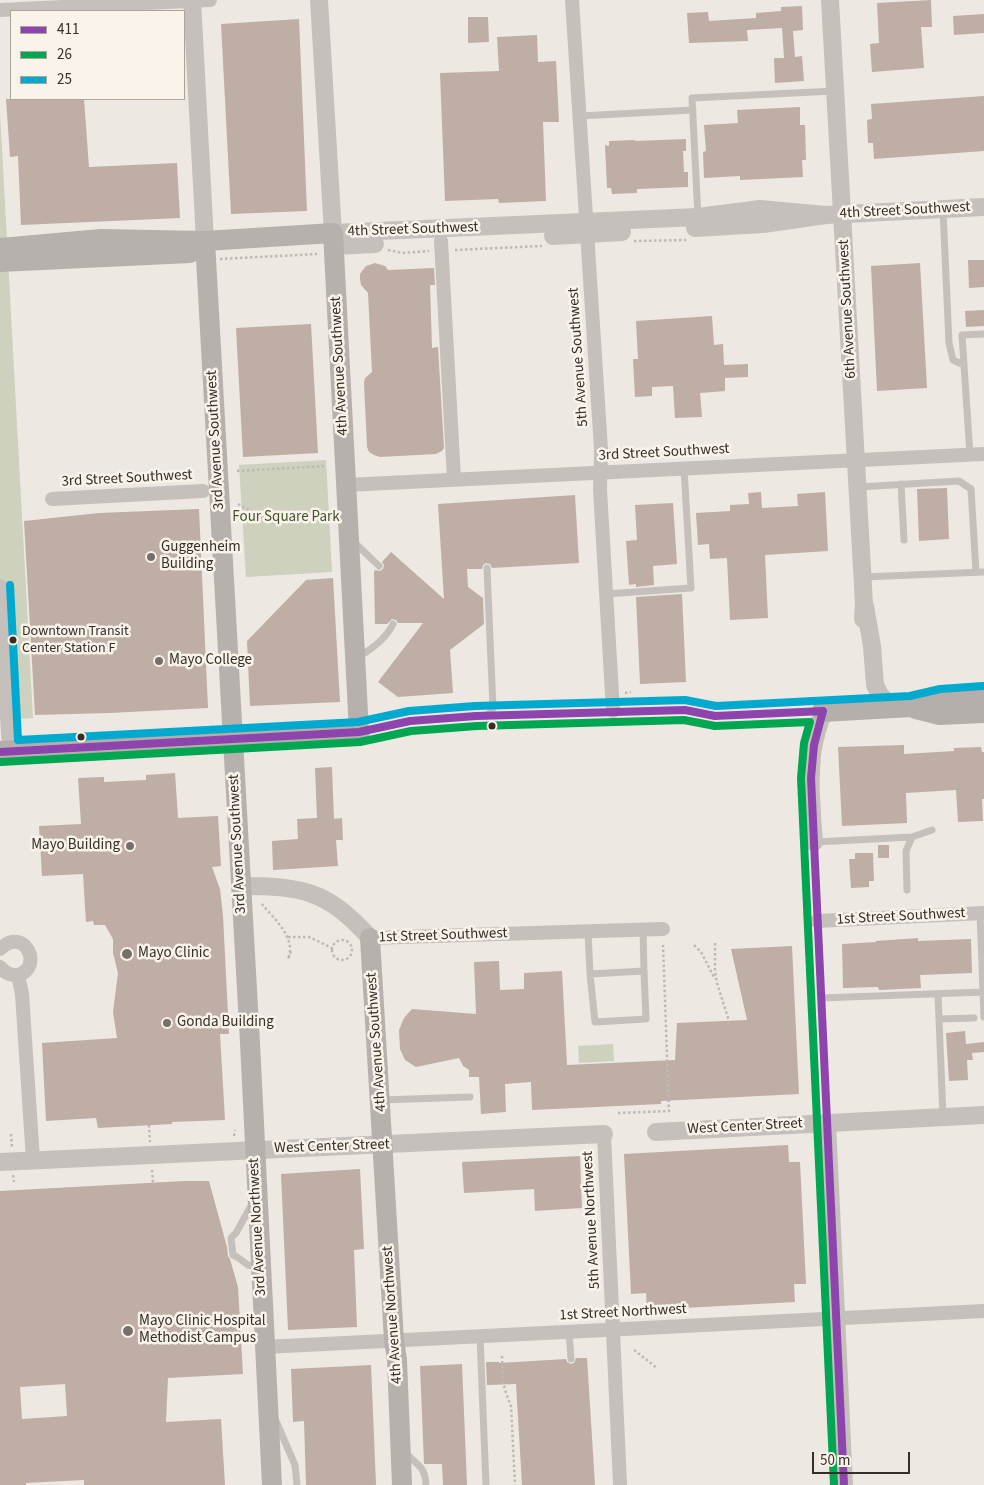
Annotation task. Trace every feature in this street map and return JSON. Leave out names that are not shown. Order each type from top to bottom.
[{"type":"main road","name":"4th Street Southwest","points":[[0,248],[101,240],[206,250]]},
{"type":"main road","name":"4th Street Southwest","points":[[0,262],[333,244]]},
{"type":"main road","name":"4th Avenue Southwest","points":[[333,244],[359,732]]},
{"type":"main road","name":"3rd Avenue Southwest","points":[[206,250],[250,1043],[254,1150]]},
{"type":"main road","points":[[823,711],[902,707],[941,699],[984,696]]},
{"type":"main road","points":[[902,707],[936,713],[984,712]]},
{"type":"main road","points":[[5,752],[359,732]]},
{"type":"main road","name":"4th Avenue Southwest","points":[[370,938],[383,1145]]},
{"type":"main road","name":"4th Avenue Northwest","points":[[383,1145],[394,1340],[397,1360],[402,1485]]},
{"type":"main road","name":"3rd Avenue Northwest","points":[[254,1150],[272,1485]]},
{"type":"street","name":"3rd Avenue Southwest","points":[[192,0],[206,250]]},
{"type":"street","points":[[0,10],[81,3],[210,0]]},
{"type":"street","name":"4th Avenue Southwest","points":[[320,0],[333,244]]},
{"type":"street","name":"5th Avenue Southwest","points":[[572,0],[602,449],[600,490],[613,711]]},
{"type":"street","name":"6th Avenue Southwest","points":[[830,0],[835,91],[834,214],[857,459],[864,612],[872,646],[875,685],[880,695],[902,707]]},
{"type":"street","name":"4th Street Southwest","points":[[333,244],[587,228],[763,224],[834,214],[984,207]]},
{"type":"street","name":"4th Street Southwest","points":[[333,244],[441,246],[760,209],[834,214]]},
{"type":"street","points":[[441,246],[454,480]]},
{"type":"street","name":"3rd Street Southwest","points":[[346,485],[977,454]]},
{"type":"street","name":"3rd Street Southwest","points":[[52,499],[203,491]]},
{"type":"street","points":[[0,586],[5,752]]},
{"type":"street","points":[[814,842],[812,756],[823,711]]},
{"type":"street","name":"1st Street Southwest","points":[[240,886],[281,887],[318,896],[341,909],[370,938],[663,929]]},
{"type":"street","name":"1st Street Southwest","points":[[817,921],[982,913]]},
{"type":"street","points":[[0,950],[6,944],[13,942],[23,944],[31,958],[30,964],[24,972],[18,975],[8,974],[0,967]]},
{"type":"street","points":[[18,975],[22,994],[32,1160]]},
{"type":"street","name":"West Center Street","points":[[656,1132],[984,1115]]},
{"type":"street","points":[[827,1122],[844,1485]]},
{"type":"street","name":"West Center Street","points":[[0,1162],[604,1134]]},
{"type":"street","name":"5th Avenue Northwest","points":[[604,1134],[620,1485]]},
{"type":"street","name":"1st Street Northwest","points":[[264,1347],[984,1311]]},
{"type":"lane","points":[[698,217],[692,98],[835,91]]},
{"type":"lane","points":[[579,116],[693,110]]},
{"type":"lane","points":[[942,209],[949,343],[953,360],[964,366]]},
{"type":"lane","points":[[977,454],[964,366],[962,335],[984,334]]},
{"type":"lane","points":[[605,594],[691,588],[684,468]]},
{"type":"lane","points":[[858,487],[959,482],[971,489],[980,572],[863,577]]},
{"type":"lane","points":[[901,484],[904,540]]},
{"type":"lane","points":[[349,537],[379,566]]},
{"type":"lane","points":[[485,716],[493,708],[487,568]]},
{"type":"lane","points":[[355,658],[373,648],[388,633],[393,624]]},
{"type":"lane","points":[[814,842],[912,837],[932,830]]},
{"type":"lane","points":[[907,890],[906,851],[912,837]]},
{"type":"lane","points":[[982,913],[984,1017]]},
{"type":"lane","points":[[588,931],[594,1022],[646,1019],[643,930]]},
{"type":"lane","points":[[590,974],[644,971]]},
{"type":"lane","points":[[821,998],[983,992]]},
{"type":"lane","points":[[938,994],[943,1117]]},
{"type":"lane","points":[[939,1019],[974,1018]]},
{"type":"lane","points":[[380,1100],[470,1096]]},
{"type":"lane","points":[[256,1181],[252,1204],[232,1238],[233,1256],[238,1257],[248,1265],[260,1267]]},
{"type":"lane","points":[[570,1332],[571,1359]]},
{"type":"lane","points":[[480,1336],[486,1485]]},
{"type":"lane","points":[[267,1398],[281,1436],[292,1456],[298,1485]]},
{"type":"lane","points":[[400,1439],[406,1454],[421,1467],[426,1485]]},
{"type":"path","points":[[631,240],[640,242],[688,240]]},
{"type":"path","points":[[206,250],[333,244]]},
{"type":"path","points":[[382,250],[402,253],[441,246],[542,246],[549,244]]},
{"type":"path","points":[[237,471],[324,466]]},
{"type":"path","points":[[238,504],[272,523],[332,520]]},
{"type":"path","points":[[262,904],[288,937],[291,950]]},
{"type":"path","points":[[288,937],[310,937],[332,948]]},
{"type":"path","points":[[344,940],[350,944],[352,951],[346,959],[339,959],[333,955],[332,948],[335,942],[344,940]]},
{"type":"path","points":[[694,944],[717,983],[729,1021]]},
{"type":"path","points":[[715,944],[717,983]]},
{"type":"path","points":[[618,1113],[669,1111],[663,945]]},
{"type":"path","points":[[634,1350],[657,1368]]},
{"type":"path","points":[[502,1356],[503,1382],[511,1406],[516,1485]]},
{"type":"green space","points":[[0,112],[33,718],[0,720]]},
{"type":"green space","name":"Four Square Park","points":[[326,460],[332,572],[246,577],[239,465]]},
{"type":"green space","points":[[613,1044],[614,1061],[579,1063],[578,1046]]},
{"type":"building","points":[[931,0],[932,27],[921,27],[924,68],[872,72],[870,44],[879,43],[877,3]]},
{"type":"building","points":[[802,6],[803,30],[793,31],[795,57],[802,56],[804,81],[775,83],[774,58],[784,58],[782,28],[747,30],[748,41],[689,43],[687,13],[708,12],[709,21],[756,18],[756,13],[781,11],[781,7]]},
{"type":"building","points":[[984,14],[984,33],[954,35],[953,16]]},
{"type":"building","points":[[468,17],[488,17],[489,42],[468,43]]},
{"type":"building","points":[[299,19],[307,211],[231,214],[221,24]]},
{"type":"building","points":[[537,35],[538,62],[556,61],[559,122],[543,122],[546,201],[499,203],[498,199],[445,201],[440,73],[499,71],[497,37]]},
{"type":"building","points":[[984,96],[984,151],[874,159],[873,143],[868,143],[867,120],[872,119],[871,104]]},
{"type":"building","points":[[6,99],[84,100],[89,167],[177,163],[180,218],[21,225],[18,156],[10,157]]},
{"type":"building","points":[[800,107],[800,125],[805,125],[806,160],[802,160],[803,177],[740,180],[740,176],[704,178],[703,152],[706,151],[704,125],[738,123],[737,110]]},
{"type":"building","points":[[686,139],[686,151],[683,151],[684,172],[688,172],[688,187],[637,189],[637,193],[612,194],[611,188],[607,188],[605,145],[609,146],[609,141]]},
{"type":"building","points":[[968,260],[984,260],[984,287],[969,288]]},
{"type":"building","points":[[375,263],[385,266],[388,270],[434,268],[435,285],[430,285],[432,348],[438,347],[444,448],[436,454],[380,457],[369,452],[367,447],[364,383],[365,378],[372,372],[368,293],[361,285],[360,274],[366,266]]},
{"type":"building","points":[[920,263],[927,388],[877,391],[871,266]]},
{"type":"building","points":[[984,310],[984,326],[966,327],[965,311]]},
{"type":"building","points":[[712,316],[714,345],[723,344],[724,365],[748,364],[748,377],[725,378],[725,391],[700,393],[702,417],[675,418],[673,386],[652,387],[652,396],[635,397],[633,359],[638,359],[636,321]]},
{"type":"building","points":[[311,324],[318,453],[243,457],[236,328]]},
{"type":"building","points":[[947,488],[949,539],[919,541],[917,489]]},
{"type":"building","points":[[761,492],[762,508],[798,506],[797,494],[825,492],[828,551],[765,555],[768,618],[730,620],[727,558],[710,559],[709,544],[698,545],[696,513],[730,511],[730,505],[749,504],[748,493]]},
{"type":"building","points":[[575,495],[579,563],[492,568],[490,564],[486,563],[482,569],[467,569],[468,587],[483,598],[484,624],[450,650],[453,693],[398,697],[378,682],[423,623],[398,623],[392,619],[387,624],[375,624],[374,572],[375,570],[380,571],[383,569],[384,565],[382,562],[391,552],[444,599],[438,504]]},
{"type":"building","points":[[673,503],[677,564],[653,566],[654,585],[636,587],[636,584],[629,585],[626,541],[637,540],[635,505]]},
{"type":"building","points":[[199,509],[208,708],[35,715],[24,521],[99,513]]},
{"type":"building","points":[[333,578],[340,702],[250,706],[247,641],[306,580]]},
{"type":"building","points":[[682,594],[686,682],[640,684],[636,597]]},
{"type":"building","points":[[904,745],[904,754],[954,751],[954,748],[981,747],[982,752],[984,752],[983,821],[958,822],[956,790],[906,793],[907,823],[842,826],[838,747]]},
{"type":"building","points":[[332,767],[334,819],[342,818],[343,840],[336,840],[338,866],[273,870],[272,841],[298,839],[297,819],[317,818],[315,768]]},
{"type":"building","name":"Mayo Clinic","points":[[175,773],[178,818],[218,816],[221,866],[212,867],[220,889],[223,916],[229,1034],[220,1034],[225,1120],[98,1128],[96,1118],[46,1121],[42,1043],[117,1038],[113,1012],[118,973],[113,953],[113,939],[105,925],[94,925],[93,921],[86,922],[83,874],[42,876],[39,826],[81,824],[78,778],[104,777],[104,782],[146,780],[146,775]]},
{"type":"building","points":[[878,845],[889,845],[889,858],[878,858]]},
{"type":"building","points":[[855,853],[873,853],[874,881],[869,881],[869,887],[851,888],[849,859],[855,859]]},
{"type":"building","points":[[918,938],[918,941],[971,939],[972,973],[920,975],[921,988],[879,990],[878,987],[843,988],[842,944]]},
{"type":"building","points":[[792,946],[799,1094],[661,1101],[661,1104],[532,1110],[531,1082],[505,1084],[506,1112],[481,1114],[479,1077],[469,1077],[469,1070],[463,1066],[459,1058],[416,1067],[405,1060],[400,1049],[399,1030],[404,1018],[412,1009],[476,1014],[474,962],[499,961],[500,990],[524,989],[524,973],[562,971],[567,1065],[675,1060],[677,1023],[747,1020],[731,949]]},
{"type":"building","points":[[965,1031],[966,1044],[984,1042],[984,1052],[972,1053],[973,1060],[967,1060],[968,1080],[949,1081],[946,1033]]},
{"type":"building","points":[[788,1145],[789,1162],[800,1162],[806,1284],[794,1284],[795,1302],[647,1310],[646,1293],[631,1294],[624,1154]]},
{"type":"building","points":[[580,1156],[582,1208],[535,1211],[534,1189],[464,1193],[462,1162]]},
{"type":"building","points":[[360,1169],[364,1249],[354,1250],[357,1327],[288,1330],[281,1174]]},
{"type":"building","name":"Mayo Clinic Hospital Methodist Campus","points":[[209,1181],[238,1287],[243,1374],[168,1378],[166,1422],[221,1419],[225,1485],[84,1485],[84,1480],[26,1483],[26,1485],[0,1485],[0,1191]],"holes":[[[65,1384],[67,1416],[22,1419],[20,1387]]]},
{"type":"building","points":[[576,1358],[587,1358],[595,1485],[522,1485],[516,1384],[487,1385],[486,1362],[566,1359],[571,1364],[574,1363]]},
{"type":"building","points":[[462,1364],[467,1485],[443,1485],[442,1464],[424,1464],[420,1366]]},
{"type":"building","points":[[371,1365],[376,1485],[306,1485],[304,1421],[293,1422],[291,1369]]},
{"type":"transit line","name":"25","points":[[10,585],[18,740],[358,722],[409,711],[475,706],[685,700],[716,706],[910,696],[940,689],[983,686]]},
{"type":"transit line","name":"411","points":[[0,752],[359,732],[410,721],[476,716],[685,710],[715,716],[823,711],[814,745],[811,778],[844,1485]]},
{"type":"transit line","name":"26","points":[[1,762],[360,742],[411,731],[477,726],[684,720],[715,726],[810,722],[804,743],[801,778],[834,1485]]},
{"type":"place","name":"Guggenheim Building","points":[[151,557]]},
{"type":"place","name":"Downtown Transit Center Station F","points":[[13,640]]},
{"type":"place","name":"Mayo College","points":[[159,661]]},
{"type":"place","name":"Mayo Building","points":[[130,846]]},
{"type":"place","name":"Mayo Clinic","points":[[127,954]]},
{"type":"place","name":"Gonda Building","points":[[167,1023]]},
{"type":"place","name":"Mayo Clinic Hospital Methodist Campus","points":[[128,1331]]}]
